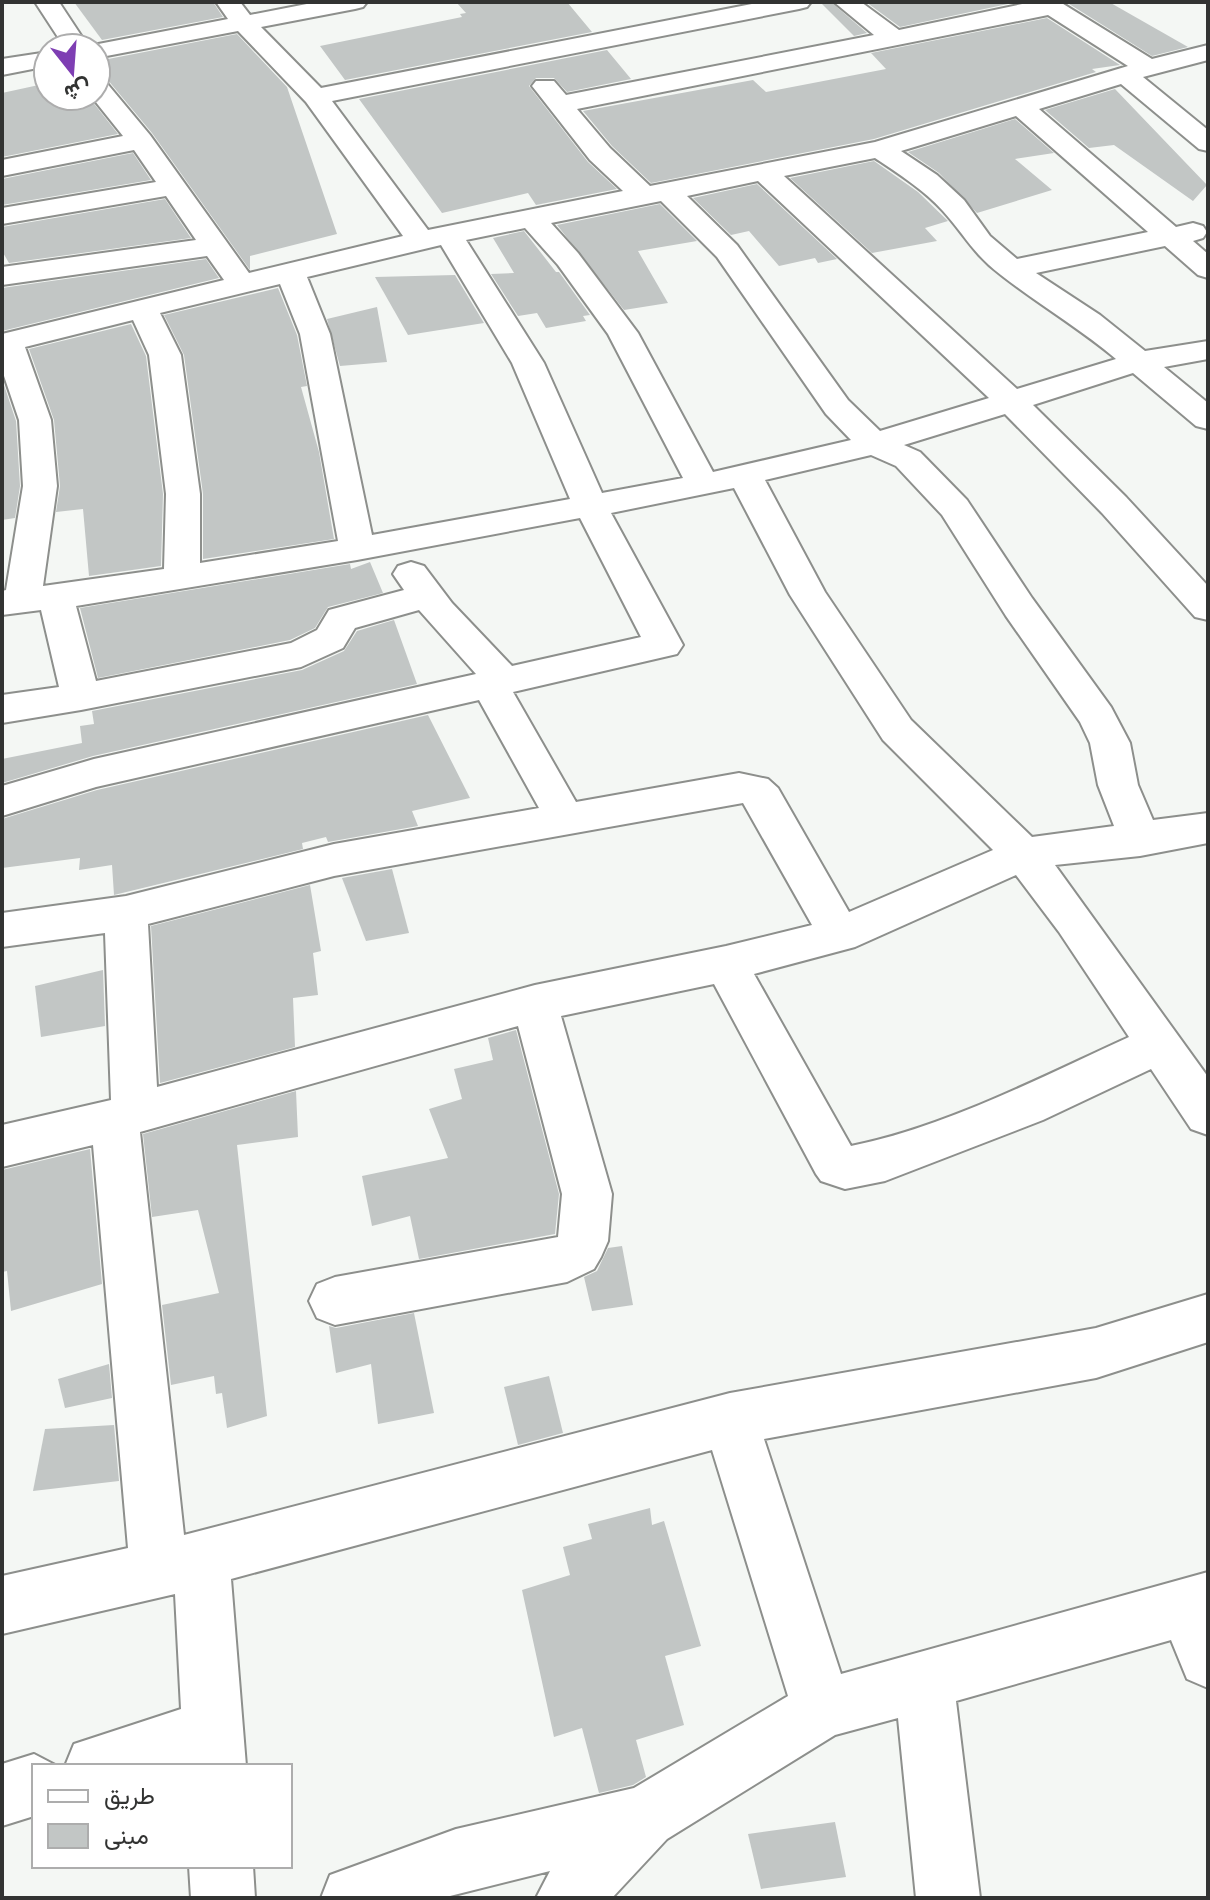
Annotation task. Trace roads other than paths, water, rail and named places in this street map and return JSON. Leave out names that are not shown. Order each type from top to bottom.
[{"type":"street","points":[[47,2],[67,32]]},
{"type":"street","points":[[112,47],[236,12],[355,2]]},
{"type":"street","points":[[315,97],[799,2]]},
{"type":"street","points":[[846,2],[897,40]]},
{"type":"street","points":[[562,104],[897,40],[1048,4],[1197,122],[1208,143]]},
{"type":"street","points":[[2,801],[94,773],[664,645],[591,507],[528,363],[435,238],[315,97],[236,12]]},
{"type":"street","points":[[81,697],[27,600],[40,486],[35,420],[5,342],[435,238],[880,149],[1018,105],[1208,52]]},
{"type":"street","points":[[519,56],[562,104],[600,154],[727,251],[837,407],[874,444],[908,459],[955,508],[1027,619],[1097,717],[1110,743],[1118,785],[1140,840]]},
{"type":"street","points":[[2,67],[32,62]]},
{"type":"street","points":[[1018,105],[1208,269]]},
{"type":"street","points":[[112,106],[141,141],[241,283]]},
{"type":"street","points":[[2,168],[141,141]]},
{"type":"street","points":[[880,149],[945,198],[980,242],[1011,269],[1089,321],[1208,419]]},
{"type":"street","points":[[765,173],[1011,401],[1114,505],[1208,608]]},
{"type":"street","points":[[2,216],[173,187]]},
{"type":"street","points":[[531,217],[568,259],[623,333],[703,485]]},
{"type":"street","points":[[1011,269],[1208,229]]},
{"type":"street","points":[[2,276],[215,246]]},
{"type":"street","points":[[290,271],[315,334],[372,545],[427,596],[497,682],[566,820]]},
{"type":"street","points":[[142,307],[165,355],[183,494],[182,576]]},
{"type":"street","points":[[27,600],[372,545],[703,485],[874,444],[1141,361],[1208,350]]},
{"type":"street","points":[[746,475],[760,508],[808,595],[897,730],[1023,854],[1074,920],[1208,1115]]},
{"type":"street","points":[[2,709],[81,697],[301,654],[330,639],[342,619],[427,596]]},
{"type":"street","points":[[2,930],[126,913],[334,860],[739,788],[754,789],[764,799],[840,935]]},
{"type":"street","points":[[2,1146],[125,1116],[535,1003],[726,964],[840,935],[1023,854],[1140,840],[1208,828]]},
{"type":"street","points":[[109,1764],[214,1748],[180,1564],[125,1116],[126,913]]},
{"type":"street","points":[[726,964],[833,1159],[838,1166],[845,1168],[885,1160],[1026,1106],[1157,1045]]},
{"type":"street","points":[[335,1301],[567,1259],[576,1253],[583,1241],[587,1194],[535,1003]]},
{"type":"street","points":[[2,1605],[180,1564],[730,1419],[1096,1353],[1208,1318]]},
{"type":"street","points":[[730,1419],[822,1709]]},
{"type":"street","points":[[568,1898],[645,1817],[822,1709],[924,1680],[1201,1621]]},
{"type":"street","points":[[924,1680],[948,1898]]},
{"type":"street","points":[[2,1795],[32,1786]]},
{"type":"street","points":[[353,1898],[456,1861],[645,1817]]},
{"type":"street","points":[[221,1868],[223,1898]]}]
